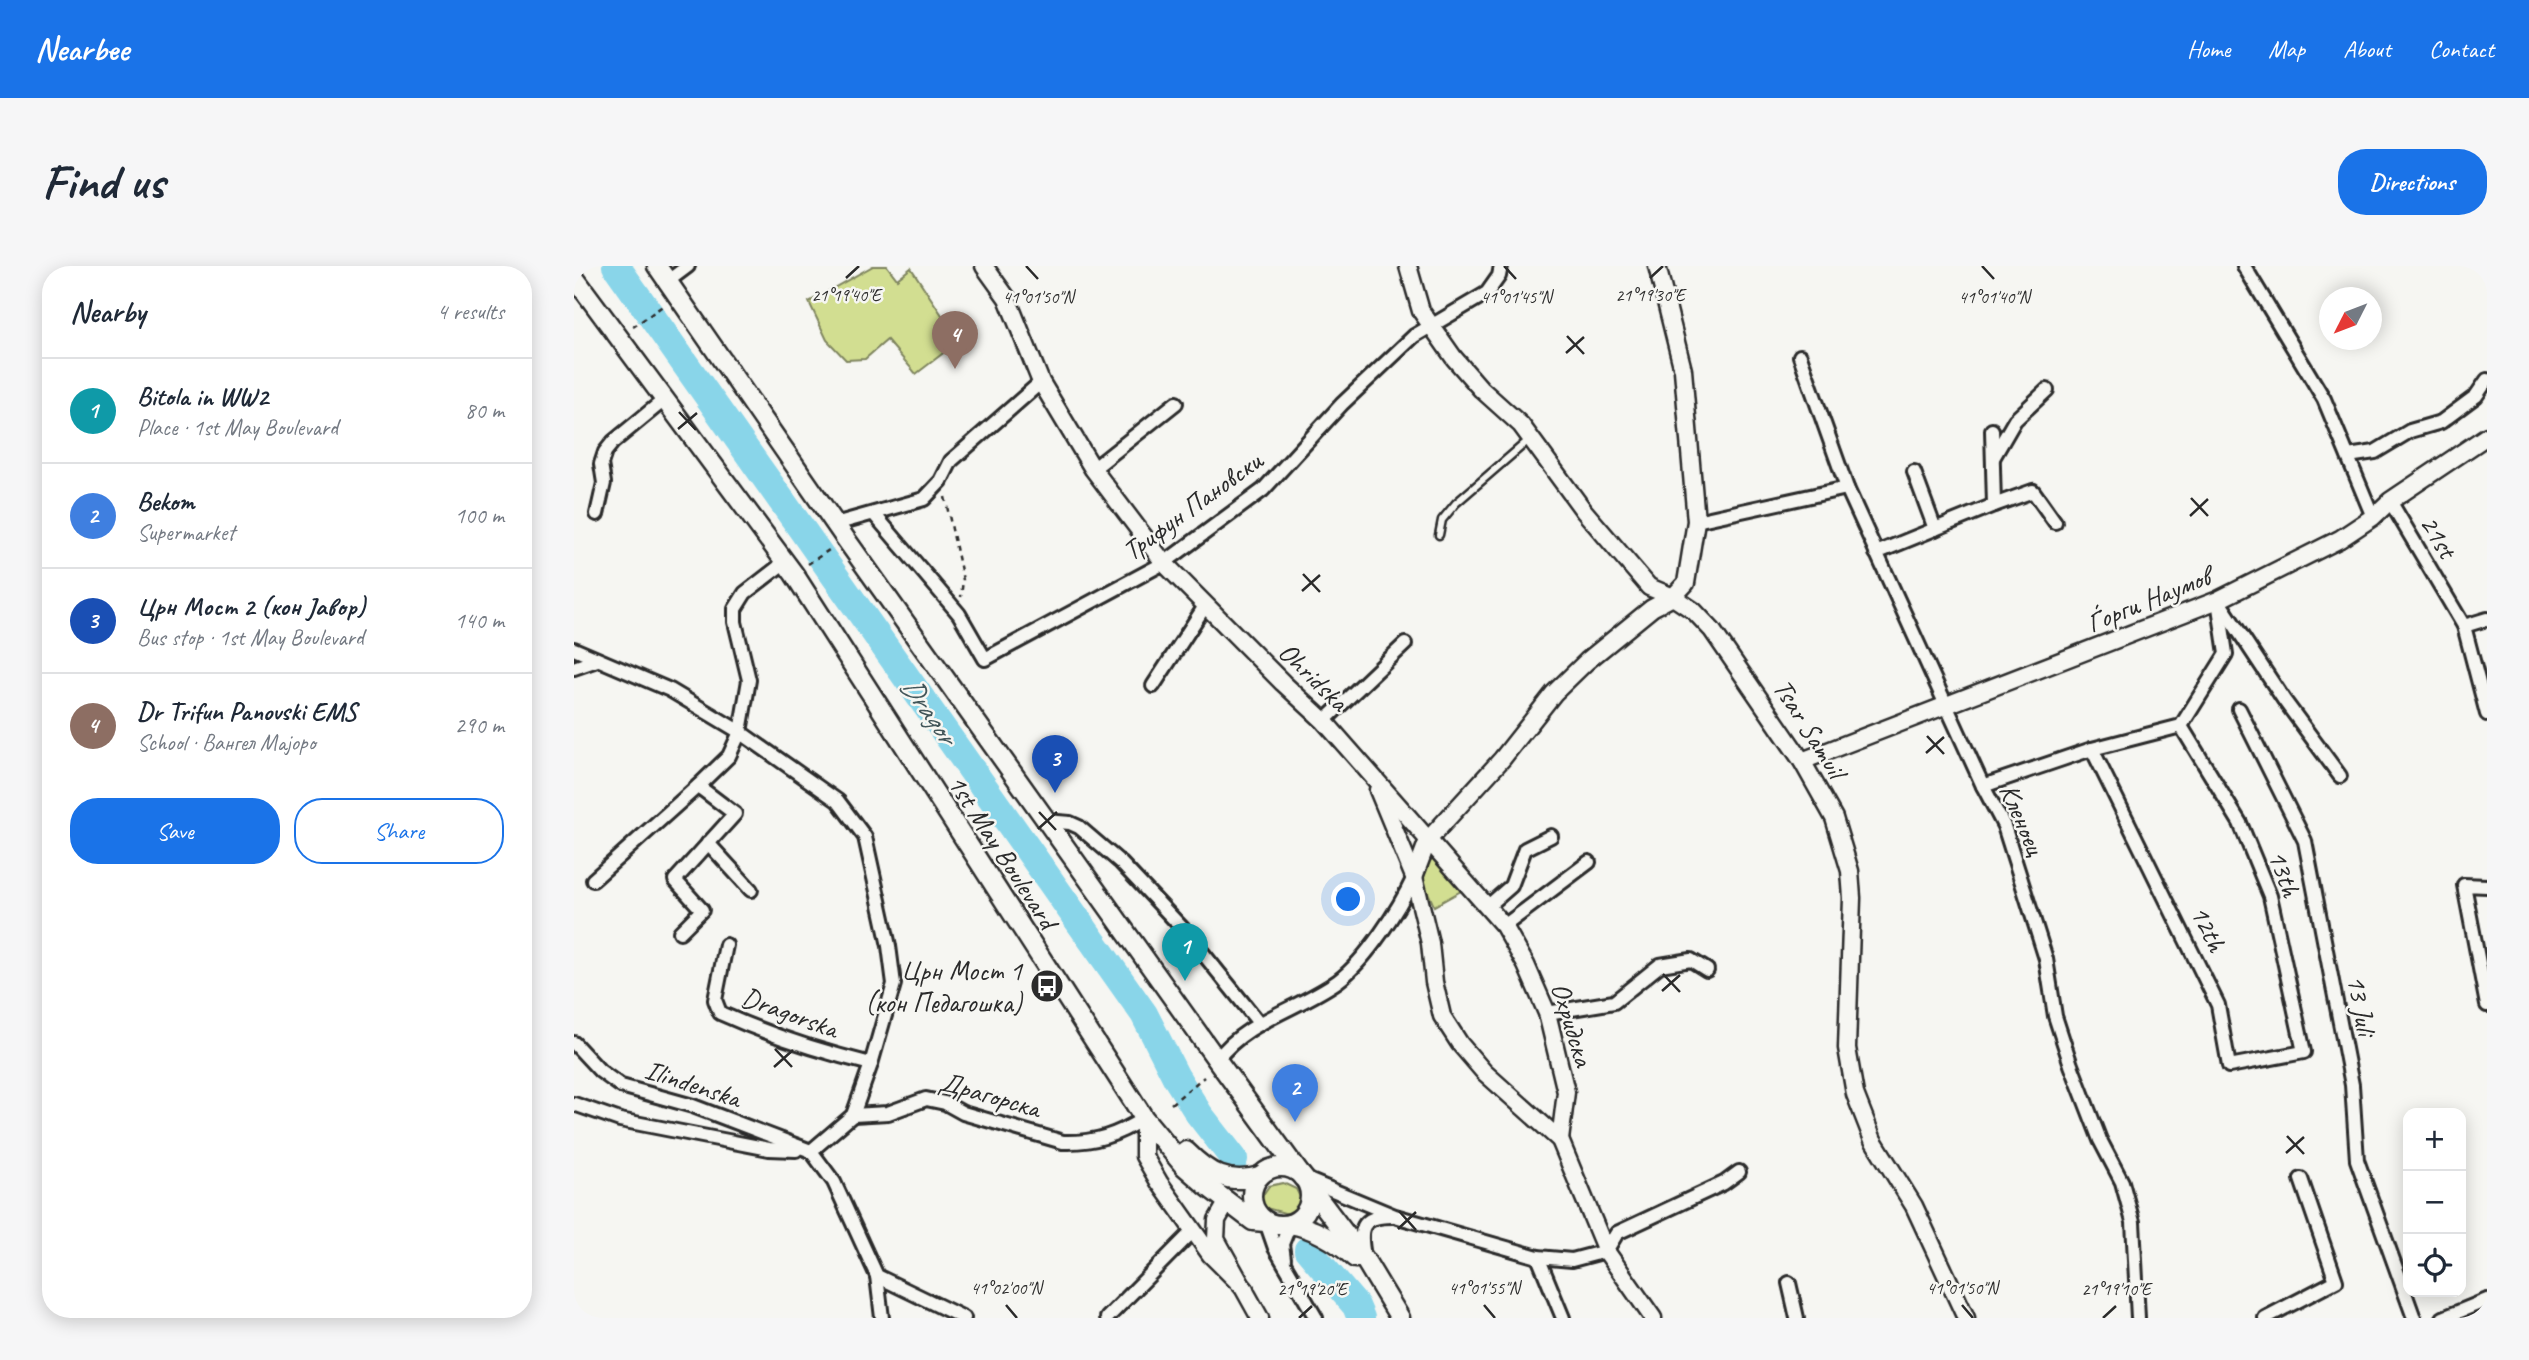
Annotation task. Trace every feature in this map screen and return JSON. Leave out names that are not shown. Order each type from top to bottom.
[{"type":"main road","name":"1st May Boulevard","points":[[662,273],[835,524],[1046,821],[1217,1060],[1365,1260],[1400,1318]]},
{"type":"main road","name":"1st May Boulevard","points":[[574,277],[785,562],[1144,1118],[1184,1166],[1228,1201],[1259,1222],[1301,1226],[1338,1243],[1358,1261],[1390,1301]]},
{"type":"main road","points":[[1144,1118],[1167,1132],[1194,1159],[1214,1174],[1244,1181],[1278,1167],[1287,1168],[1306,1181],[1309,1204],[1299,1220],[1290,1224]]},
{"type":"main road","points":[[1259,1222],[1252,1200],[1255,1183],[1260,1176]]},
{"type":"street","points":[[662,273],[688,266]]},
{"type":"street","name":"Ohridska","points":[[984,266],[1007,298],[1041,382],[1093,469],[1164,563],[1324,721],[1373,778],[1414,877],[1430,943],[1438,1002],[1448,1026],[1484,1072],[1560,1140]]},
{"type":"street","name":"Tsar Samuil","points":[[1408,266],[1422,311],[1481,389],[1521,425],[1584,512],[1649,587],[1673,597],[1694,611],[1712,630],[1802,761],[1834,818],[1850,871],[1852,898],[1847,1048],[1855,1094],[1873,1140],[1914,1206],[1966,1318]]},
{"type":"street","name":"Трифун Пановски","points":[[959,614],[985,659],[1164,563],[1264,490],[1342,404],[1415,336],[1487,293],[1499,276],[1501,266]]},
{"type":"street","points":[[1217,1060],[1226,1048],[1260,1024],[1320,992],[1350,971],[1402,902],[1428,840],[1502,758],[1554,693],[1587,661],[1652,608],[1673,597],[1686,583],[1696,521],[1683,370],[1657,266]]},
{"type":"street","points":[[2244,266],[2324,399],[2373,517]]},
{"type":"street","name":"Кленоец","points":[[1800,356],[1847,488],[1983,786],[2004,825],[2046,959],[2055,1016],[2100,1140],[2122,1182],[2133,1222],[2138,1318]]},
{"type":"street","points":[[2348,456],[2375,452],[2410,431],[2441,422],[2476,396],[2487,380]]},
{"type":"street","points":[[835,524],[924,499],[941,481],[951,461],[1041,382]]},
{"type":"street","points":[[1993,458],[2015,420],[2047,390]]},
{"type":"street","points":[[597,514],[604,483],[601,464],[605,452],[613,442],[664,400]]},
{"type":"street","points":[[1093,469],[1176,403]]},
{"type":"street","points":[[1992,430],[1994,505]]},
{"type":"street","name":"Ѓорги Наумов","points":[[1802,761],[2218,600],[2340,539],[2373,517],[2390,501],[2487,436]]},
{"type":"street","points":[[1914,472],[1935,529]]},
{"type":"street","points":[[1696,521],[1847,488]]},
{"type":"street","points":[[1876,553],[2034,491],[2055,522]]},
{"type":"street","name":"21st","points":[[2390,501],[2464,626],[2487,714]]},
{"type":"street","points":[[874,514],[959,614]]},
{"type":"street","points":[[593,880],[729,755],[740,732],[749,680],[735,622],[735,609],[745,593],[785,562]]},
{"type":"street","points":[[1983,786],[2092,749],[2180,726],[2226,654],[2218,600]]},
{"type":"street","points":[[2218,600],[2284,701],[2340,776]]},
{"type":"street","points":[[1153,686],[1205,606]]},
{"type":"street","points":[[2464,626],[2487,619]]},
{"type":"street","points":[[1324,721],[1405,643]]},
{"type":"street","points":[[574,649],[670,690],[740,732],[838,801],[865,837],[889,946],[894,984],[853,1115],[811,1151],[769,1149],[620,1120],[574,1104]]},
{"type":"street","points":[[574,668],[597,660]]},
{"type":"street","name":"13 Juli","points":[[2239,709],[2305,841],[2352,1084],[2357,1160],[2413,1318]]},
{"type":"street","name":"13th","points":[[2180,726],[2240,823],[2270,896],[2304,1052]]},
{"type":"street","name":"12th","points":[[2092,749],[2218,1005],[2230,1066],[2304,1052]]},
{"type":"street","name":"Охридска","points":[[1373,778],[1504,926],[1526,965],[1546,1013],[1566,1092],[1560,1140],[1606,1251],[1653,1318]]},
{"type":"street","points":[[680,932],[702,911],[675,880],[735,814],[698,786]]},
{"type":"street","points":[[1046,821],[1070,822],[1079,827],[1121,863],[1185,931],[1260,1024]]},
{"type":"street","points":[[1487,907],[1511,886],[1525,849],[1551,836]]},
{"type":"street","points":[[708,843],[751,890]]},
{"type":"street","points":[[1504,926],[1589,862]]},
{"type":"street","points":[[2487,886],[2464,885],[2487,1005]]},
{"type":"street","name":"Dragorska","points":[[726,945],[715,1000],[720,1013],[776,1037],[821,1052],[871,1063]]},
{"type":"street","points":[[1546,1013],[1614,1002],[1660,965],[1691,960],[1707,970]]},
{"type":"street","name":"Ilindenska","points":[[574,1043],[600,1071],[621,1086],[693,1106],[811,1151]]},
{"type":"street","name":"Драгорска","points":[[853,1115],[888,1113],[926,1099],[946,1103],[963,1113],[1071,1143],[1122,1133],[1144,1118]]},
{"type":"street","points":[[1144,1118],[1144,1156],[1192,1232],[1245,1289]]},
{"type":"street","points":[[811,1151],[834,1182],[877,1276],[882,1318]]},
{"type":"street","points":[[1306,1181],[1395,1216],[1538,1257],[1572,1260],[1606,1251],[1617,1233],[1724,1183],[1739,1172]]},
{"type":"street","points":[[2265,1318],[2336,1281],[2301,1179]]},
{"type":"street","points":[[1228,1201],[1217,1220],[1216,1238],[1260,1318]]},
{"type":"street","points":[[1365,1260],[1361,1236],[1364,1225],[1371,1219],[1395,1216]]},
{"type":"street","points":[[1259,1222],[1315,1318]]},
{"type":"street","points":[[1285,1266],[1282,1244],[1290,1224]]},
{"type":"street","points":[[1107,1318],[1192,1232]]},
{"type":"street","points":[[1538,1257],[1563,1318]]},
{"type":"street","points":[[877,1276],[964,1318]]},
{"type":"street","points":[[1789,1283],[1797,1318]]},
{"type":"street","points":[[2443,1318],[2487,1300]]},
{"type":"lane","points":[[1439,535],[1442,520],[1456,503],[1531,438]]},
{"type":"path","points":[[637,324],[664,305]]},
{"type":"path","points":[[941,481],[964,580],[959,614]]},
{"type":"path","points":[[810,563],[832,547]]},
{"type":"path","points":[[1171,1104],[1204,1077]]},
{"type":"green space","points":[[873,266],[887,266],[897,279],[911,268],[959,341],[916,374],[887,340],[865,359],[846,360],[827,340],[809,302]]},
{"type":"green space","points":[[1434,857],[1461,891],[1434,906],[1419,872]]},
{"type":"green space","points":[[1283,1183],[1296,1189],[1302,1201],[1297,1212],[1292,1215],[1266,1208],[1260,1199],[1269,1186]]},
{"type":"waterway","name":"Dragor","points":[[616,266],[1144,1014],[1176,1077],[1199,1114],[1234,1159]]},
{"type":"waterway","name":"Dragor","points":[[1308,1250],[1356,1306],[1361,1318]]},
{"type":"place","name":"Dr Trifun Panovski EMS","points":[[955,369]]},
{"type":"place","name":"Црн Мост 2 (кон Јавор)","points":[[1055,793]]},
{"type":"place","name":"Bitola in WW2","points":[[1185,981]]},
{"type":"place","name":"Црн Мост 1 (кон Педагошка)","points":[[1047,986]]},
{"type":"place","name":"Bekom","points":[[1295,1122]]}]
